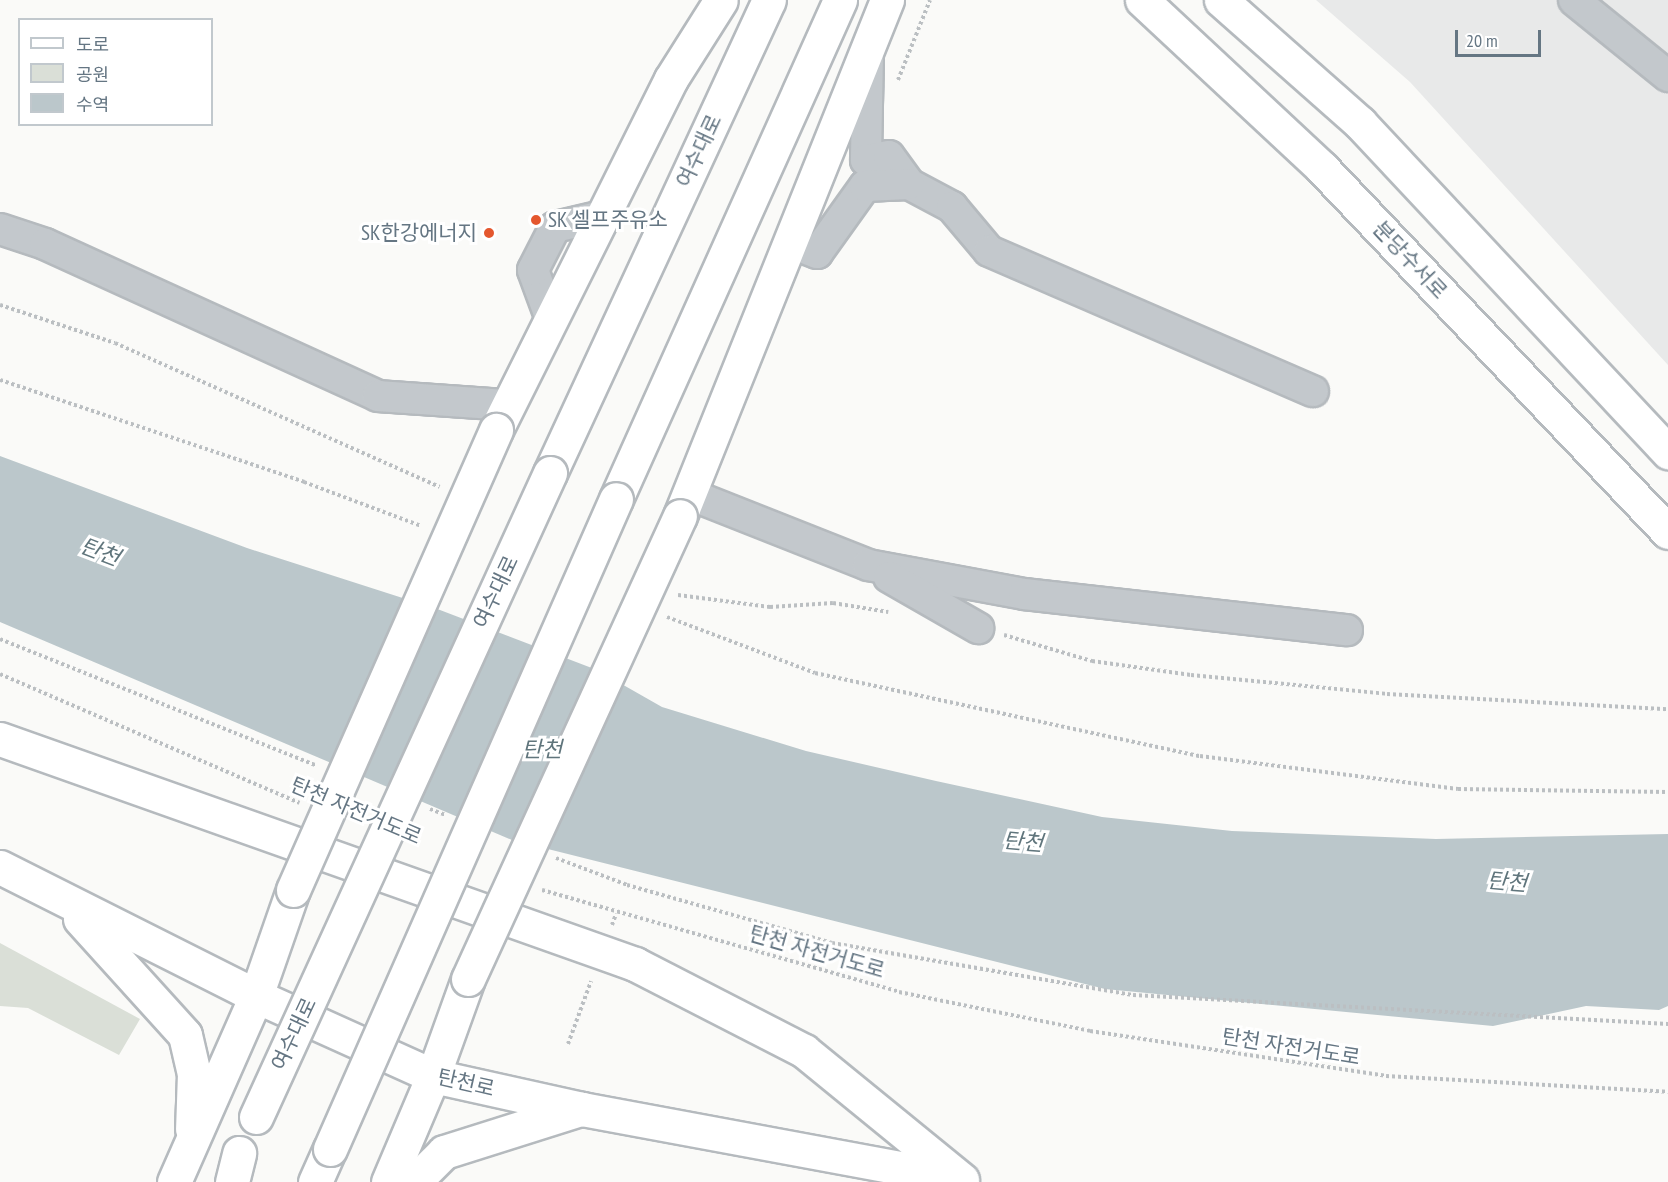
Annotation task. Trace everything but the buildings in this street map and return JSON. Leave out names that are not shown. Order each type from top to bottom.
[{"type":"main road","points":[[174,1182],[192,1147],[256,996],[293,890],[502,417],[671,79],[721,0]]},
{"type":"main road","name":"여수대로","points":[[219,1182],[236,1168],[256,1117],[769,0]]},
{"type":"main road","points":[[315,1182],[616,499],[840,0]]},
{"type":"main road","points":[[388,1182],[433,1076],[468,979],[684,505],[887,0]]},
{"type":"main road","name":"분당수서로","points":[[1142,0],[1322,168],[1668,532]]},
{"type":"main road","points":[[1221,0],[1360,123],[1668,452]]},
{"type":"main road","points":[[0,739],[635,964],[804,1051],[967,1181]]},
{"type":"main road","name":"탄천로","points":[[0,867],[64,903],[256,996],[433,1076],[582,1109],[967,1181]]},
{"type":"main road","points":[[64,903],[185,1035],[194,1073],[192,1147]]},
{"type":"main road","points":[[414,1182],[444,1152],[582,1109]]},
{"type":"lane","points":[[1574,0],[1668,76]]},
{"type":"lane","points":[[868,50],[866,159],[889,156],[909,184],[952,207],[989,252],[1313,391]]},
{"type":"lane","points":[[791,243],[817,253],[865,186],[909,184]]},
{"type":"lane","points":[[0,229],[45,244],[378,396],[502,417]]},
{"type":"lane","points":[[684,505],[868,564],[1024,594],[1347,630]]},
{"type":"lane","points":[[868,564],[978,628]]},
{"type":"path","points":[[0,380],[304,482],[426,528]]},
{"type":"path","points":[[659,615],[815,673],[1200,756],[1458,789],[1668,792]]},
{"type":"path","name":"탄천 자전거도로","points":[[0,674],[306,806]]},
{"type":"path","name":"탄천 자전거도로","points":[[537,889],[899,992],[1090,1031],[1386,1076],[1668,1092]]},
{"type":"path","points":[[832,943],[1133,995],[1668,1024]]},
{"type":"path","points":[[568,1044],[592,979]]},
{"type":"shaded area","points":[[1316,0],[1668,0],[1668,365],[1410,82]]},
{"type":"green space","points":[[0,943],[140,1019],[119,1055],[28,1008],[0,1006]]},
{"type":"water","name":"탄천","points":[[0,456],[247,548],[440,610],[597,670],[662,707],[806,751],[936,781],[1102,817],[1232,831],[1436,839],[1668,834],[1668,1006],[1659,1010],[1586,1006],[1493,1026],[1105,989],[512,840],[0,622]]},
{"type":"place","name":"SK 셀프주유소","points":[[536,220]]},
{"type":"place","name":"SK한강에너지","points":[[489,233]]}]
